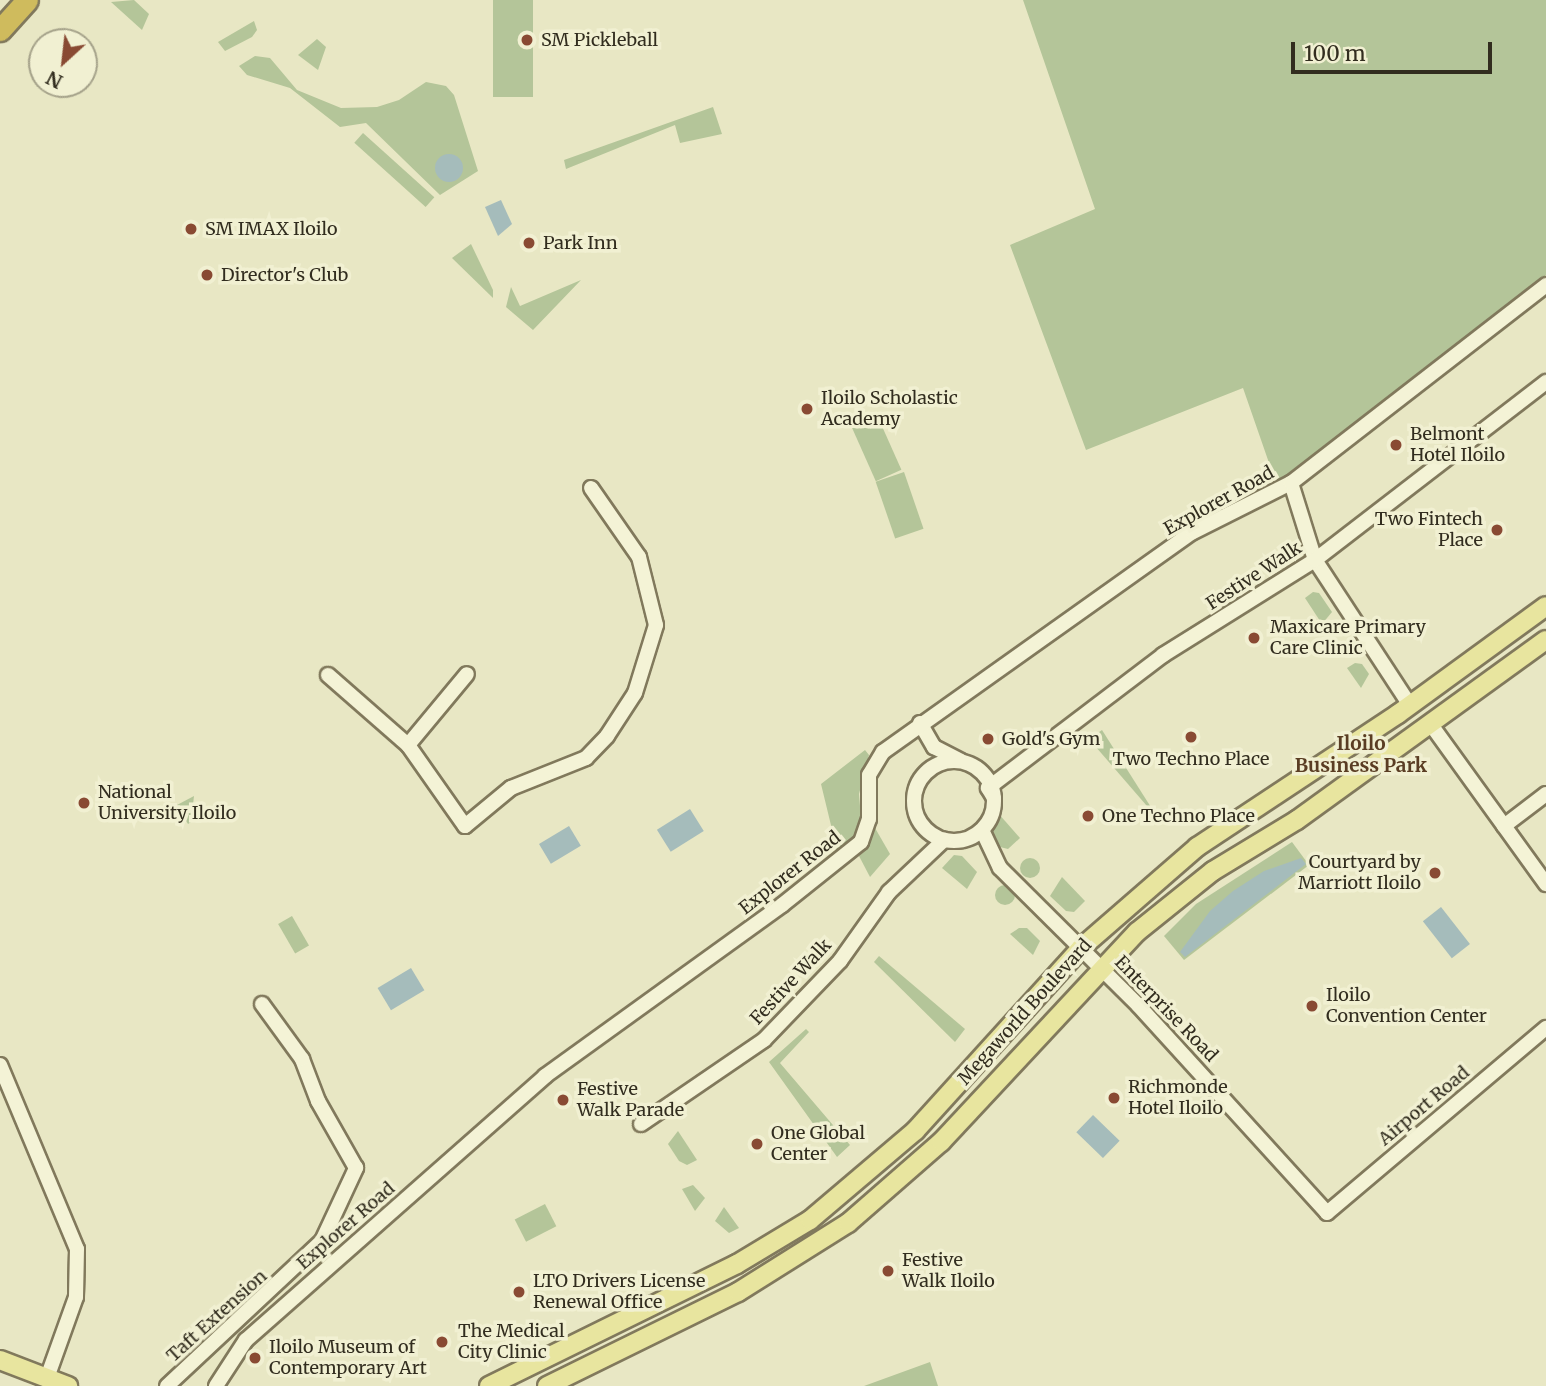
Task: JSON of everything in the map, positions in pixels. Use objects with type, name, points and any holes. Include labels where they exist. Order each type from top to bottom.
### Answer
[{"type":"highway","points":[[0,30],[27,0]]},
{"type":"main road","name":"Megaworld Boulevard","points":[[489,1386],[737,1264],[810,1220],[915,1130],[1081,948],[1196,847],[1410,705],[1546,606]]},
{"type":"main road","name":"Megaworld Boulevard","points":[[547,1386],[738,1292],[839,1229],[941,1142],[1099,967],[1137,932],[1213,871],[1297,820],[1432,726],[1546,640]]},
{"type":"main road","points":[[1120,913],[1119,929],[1137,932]]},
{"type":"main road","points":[[1035,1001],[1055,997],[1055,1017]]},
{"type":"main road","points":[[0,1360],[68,1386]]},
{"type":"street","name":"Explorer Road","points":[[215,1386],[246,1340],[545,1076],[782,905],[861,842],[869,819],[869,775],[883,752],[920,723],[1193,532],[1291,483],[1546,285]]},
{"type":"street","name":"Festive Walk","points":[[994,798],[988,788],[1163,655],[1315,560],[1546,382]]},
{"type":"street","points":[[1291,483],[1315,560],[1410,705]]},
{"type":"street","points":[[328,675],[408,745],[465,826],[511,788],[586,758],[607,736],[635,693],[656,625],[639,556],[591,488]]},
{"type":"street","points":[[408,745],[467,674]]},
{"type":"street","points":[[920,723],[934,747],[962,762],[984,775],[994,798],[993,810],[982,830],[956,842],[944,839],[918,817],[915,793],[927,772],[937,765],[962,762]]},
{"type":"street","points":[[1432,726],[1546,884]]},
{"type":"street","points":[[1504,826],[1546,794]]},
{"type":"street","name":"Enterprise Road","points":[[982,830],[1000,868],[1221,1093],[1327,1213]]},
{"type":"street","name":"Festive Walk","points":[[641,1124],[764,1040],[841,961],[889,892],[944,839]]},
{"type":"street","name":"Taft Extension","points":[[167,1386],[323,1241],[356,1168],[318,1101],[302,1059],[262,1004]]},
{"type":"street","name":"Airport Road","points":[[1327,1213],[1546,1028]]},
{"type":"street","points":[[0,1065],[77,1249],[76,1297],[47,1378]]},
{"type":"green space","points":[[134,0],[149,14],[142,30],[111,2]]},
{"type":"green space","points":[[493,0],[533,0],[533,97],[493,97]]},
{"type":"green space","points":[[1023,0],[1546,0],[1546,275],[1276,483],[1243,388],[1086,450],[1010,245],[1095,209]]},
{"type":"green space","points":[[254,21],[257,30],[252,37],[225,51],[218,42]]},
{"type":"green space","points":[[317,39],[326,47],[318,70],[298,55]]},
{"type":"green space","points":[[255,56],[270,58],[297,90],[341,108],[377,107],[399,100],[426,82],[446,86],[454,95],[478,171],[440,195],[366,123],[340,127],[290,88],[247,75],[239,66]]},
{"type":"green space","points":[[713,107],[722,134],[680,143],[675,125],[566,169],[564,160]]},
{"type":"green space","points":[[363,133],[434,197],[426,207],[354,143]]},
{"type":"green space","points":[[471,244],[493,290],[493,298],[452,258]]},
{"type":"green space","points":[[581,280],[533,330],[506,307],[511,287],[520,306]]},
{"type":"green space","points":[[877,415],[901,470],[876,481],[851,426]]},
{"type":"green space","points":[[904,472],[924,529],[895,538],[876,482]]},
{"type":"green space","points":[[1313,592],[1319,593],[1332,612],[1322,624],[1305,598]]},
{"type":"green space","points":[[1355,663],[1362,664],[1369,674],[1361,688],[1347,668]]},
{"type":"green space","points":[[1102,730],[1154,812],[1153,813],[1089,739]]},
{"type":"green space","points":[[865,750],[869,755],[859,794],[861,818],[852,839],[837,850],[821,784]]},
{"type":"green space","points":[[194,796],[191,822],[188,824],[177,805]]},
{"type":"green space","points":[[998,813],[1020,838],[1008,849],[1000,847],[985,831]]},
{"type":"green space","points":[[875,828],[890,854],[870,877],[859,856]]},
{"type":"green space","points":[[1292,842],[1309,865],[1184,960],[1164,936],[1196,904]]},
{"type":"green space","points":[[954,855],[962,856],[977,872],[967,889],[942,868]]},
{"type":"green space","points":[[1030,858],[1037,861],[1040,868],[1037,875],[1030,878],[1023,875],[1020,868],[1023,861]]},
{"type":"green space","points":[[1062,877],[1085,901],[1074,912],[1066,911],[1050,896]]},
{"type":"green space","points":[[1005,885],[1012,888],[1015,895],[1012,902],[1005,905],[998,902],[995,895],[998,888]]},
{"type":"green space","points":[[292,916],[309,945],[295,953],[278,924]]},
{"type":"green space","points":[[1019,928],[1027,928],[1040,941],[1033,955],[1010,934]]},
{"type":"green space","points":[[879,956],[965,1029],[955,1042],[874,962]]},
{"type":"green space","points":[[806,1029],[809,1032],[780,1063],[850,1145],[837,1157],[769,1062]]},
{"type":"green space","points":[[678,1131],[697,1160],[687,1165],[679,1161],[668,1144]]},
{"type":"green space","points":[[693,1185],[705,1198],[695,1211],[682,1189]]},
{"type":"green space","points":[[545,1204],[556,1226],[526,1242],[515,1219]]},
{"type":"green space","points":[[724,1207],[739,1228],[729,1233],[715,1221]]},
{"type":"green space","points":[[930,1362],[938,1386],[864,1386]]},
{"type":"water","points":[[449,154],[459,158],[463,168],[459,178],[449,182],[439,178],[435,168],[439,158]]},
{"type":"water","points":[[501,200],[512,224],[498,236],[485,207]]},
{"type":"water","points":[[690,809],[704,831],[671,852],[657,830]]},
{"type":"water","points":[[569,826],[581,846],[551,864],[539,844]]},
{"type":"water","points":[[1301,858],[1306,864],[1185,957],[1180,952],[1210,911],[1233,891],[1264,871]]},
{"type":"water","points":[[1441,907],[1470,944],[1452,958],[1423,921]]},
{"type":"water","points":[[411,968],[424,990],[391,1010],[378,988]]},
{"type":"water","points":[[1093,1115],[1120,1141],[1103,1158],[1076,1132]]},
{"type":"place","name":"SM Pickleball","points":[[527,40]]},
{"type":"place","name":"SM IMAX Iloilo","points":[[191,229]]},
{"type":"place","name":"Park Inn","points":[[529,243]]},
{"type":"place","name":"Director's Club","points":[[207,275]]},
{"type":"place","name":"Iloilo Scholastic Academy","points":[[807,409]]},
{"type":"place","name":"Belmont Hotel Iloilo","points":[[1396,445]]},
{"type":"place","name":"Two Fintech Place","points":[[1497,530]]},
{"type":"place","name":"Maxicare Primary Care Clinic","points":[[1254,638]]},
{"type":"place","name":"Two Techno Place","points":[[1191,737]]},
{"type":"place","name":"Gold's Gym","points":[[988,739]]},
{"type":"place","name":"National University Iloilo","points":[[84,803]]},
{"type":"place","name":"One Techno Place","points":[[1088,816]]},
{"type":"place","name":"Courtyard by Marriott Iloilo","points":[[1435,873]]},
{"type":"place","name":"Iloilo Convention Center","points":[[1312,1006]]},
{"type":"place","name":"Richmonde Hotel Iloilo","points":[[1114,1098]]},
{"type":"place","name":"Festive Walk Parade","points":[[563,1100]]},
{"type":"place","name":"One Global Center","points":[[757,1144]]},
{"type":"place","name":"Festive Walk Iloilo","points":[[888,1271]]},
{"type":"place","name":"LTO Drivers License Renewal Office","points":[[519,1292]]},
{"type":"place","name":"The Medical City Clinic","points":[[442,1342]]},
{"type":"place","name":"Iloilo Museum of Contemporary Art","points":[[255,1358]]},
{"type":"district","name":"Iloilo Business Park","points":[[1361,755]]}]
